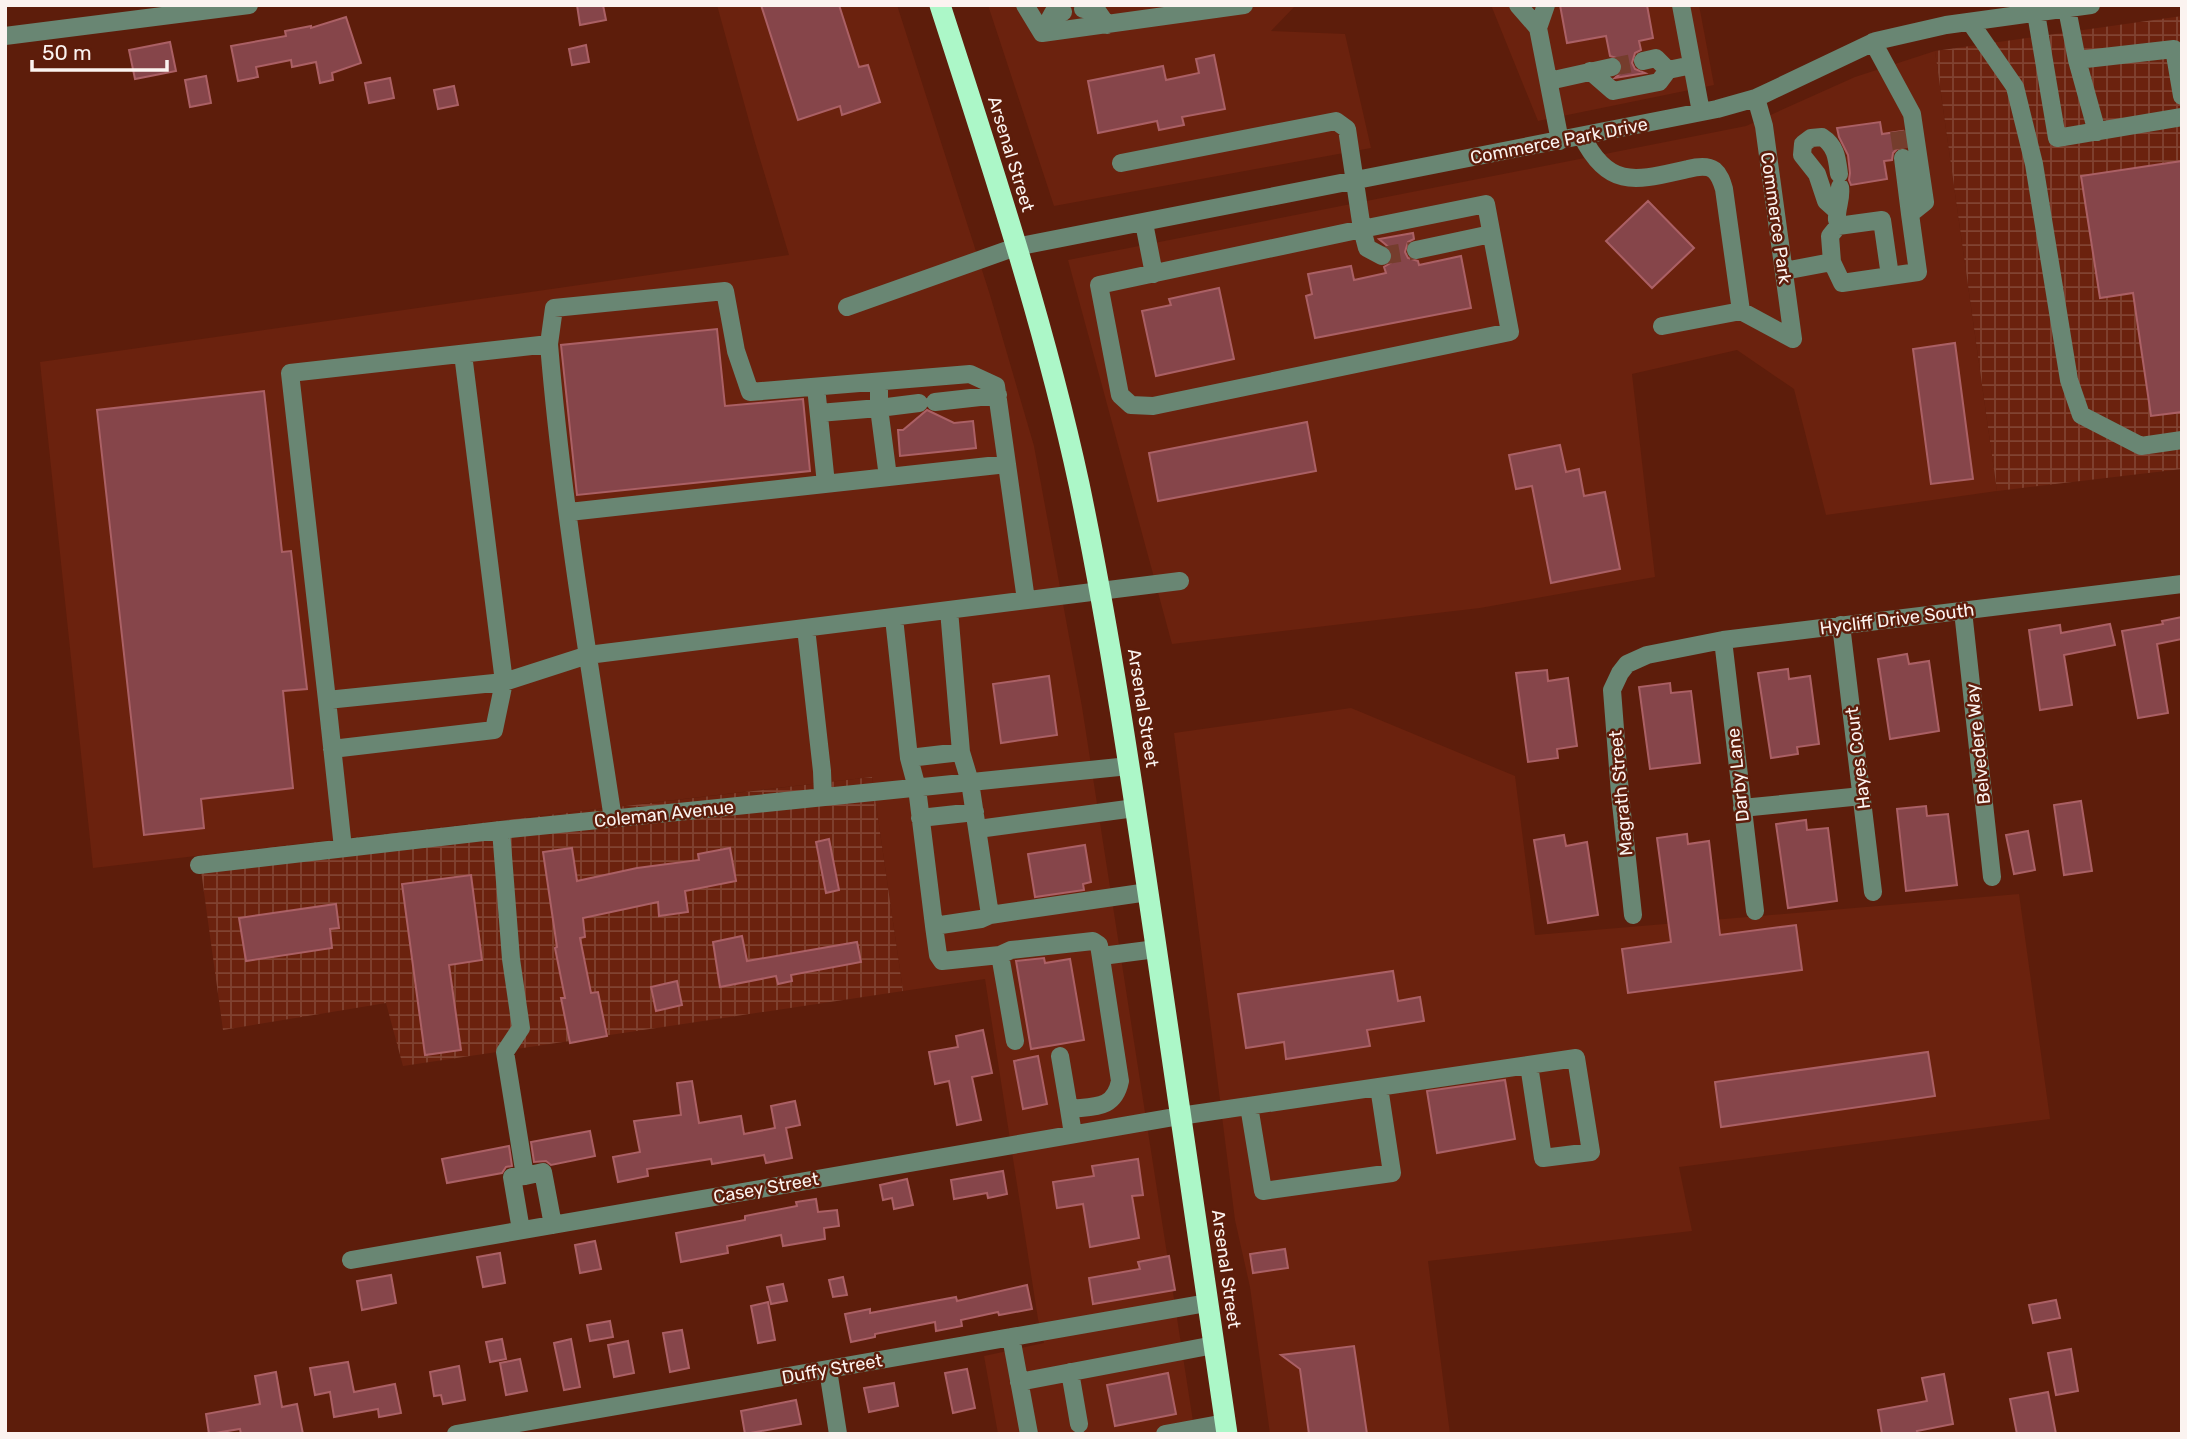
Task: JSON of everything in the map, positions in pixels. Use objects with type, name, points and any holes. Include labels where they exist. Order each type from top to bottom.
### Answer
[{"type":"highway","name":"Arsenal Street","points":[[940,5],[1000,190],[1078,480],[1100,591],[1129,766],[1226,1428]]},
{"type":"street","points":[[5,36],[249,5]]},
{"type":"street","points":[[1024,5],[1042,33]]},
{"type":"street","points":[[1042,33],[1244,5]]},
{"type":"street","points":[[1518,5],[1538,29],[1560,141]]},
{"type":"street","points":[[1538,29],[1546,5]]},
{"type":"street","points":[[1681,5],[1701,112]]},
{"type":"street","name":"Commerce Park Drive","points":[[847,307],[1016,247],[1701,112],[1756,98],[1873,43],[1946,25],[2091,5]]},
{"type":"street","points":[[1083,9],[1095,8],[1107,25]]},
{"type":"street","points":[[2067,9],[2096,132]]},
{"type":"street","points":[[1042,33],[1054,13],[1063,12]]},
{"type":"street","points":[[2036,13],[2057,138],[2182,117]]},
{"type":"street","points":[[1970,22],[2015,87],[2034,164],[2069,380],[2081,415],[2141,446],[2182,440]]},
{"type":"street","points":[[1873,43],[1912,114],[1925,202],[1910,214]]},
{"type":"street","points":[[2077,60],[2174,49],[2182,96]]},
{"type":"street","points":[[1643,61],[1656,58],[1668,70]]},
{"type":"street","points":[[1590,71],[1613,91],[1659,82],[1668,70],[1692,65]]},
{"type":"street","points":[[1549,80],[1612,67]]},
{"type":"street","name":"Commerce Park","points":[[1741,310],[1793,339],[1764,126],[1756,98]]},
{"type":"street","points":[[1899,131],[1912,114]]},
{"type":"street","points":[[1121,163],[1336,121],[1347,129],[1353,181],[1367,248],[1382,256]]},
{"type":"street","points":[[1582,136],[1590,152],[1604,168],[1622,177],[1638,180],[1697,167],[1712,169],[1720,177],[1741,310],[1662,326]]},
{"type":"street","points":[[1837,218],[1826,201],[1817,174],[1802,155],[1803,144],[1811,138],[1822,137],[1831,143],[1836,156],[1842,198],[1837,218],[1830,236],[1832,262],[1842,283],[1918,272],[1903,159]]},
{"type":"street","points":[[1486,204],[1510,332],[1153,406],[1131,405],[1120,395],[1099,285],[1362,229],[1486,204]]},
{"type":"street","points":[[1837,218],[1882,220],[1890,276]]},
{"type":"street","points":[[1144,223],[1154,274]]},
{"type":"street","points":[[1416,250],[1492,234]]},
{"type":"street","points":[[1784,271],[1832,262]]},
{"type":"street","points":[[613,819],[554,400],[549,344],[554,308],[725,291],[736,351],[750,392],[970,374],[997,391]]},
{"type":"street","points":[[343,848],[290,373],[549,344]]},
{"type":"street","points":[[332,748],[494,730],[504,682],[463,354]]},
{"type":"street","points":[[879,382],[879,408],[888,477]]},
{"type":"street","points":[[816,387],[826,484]]},
{"type":"street","points":[[997,391],[1026,600]]},
{"type":"street","points":[[819,414],[927,403],[997,391]]},
{"type":"street","points":[[569,512],[1007,464]]},
{"type":"street","points":[[327,700],[504,682],[588,655],[1180,581]]},
{"type":"street","name":"Hycliff Drive South","points":[[1620,673],[1628,664],[1647,655],[1723,640],[2182,584]]},
{"type":"street","points":[[949,610],[961,752],[970,782],[990,915]]},
{"type":"street","name":"Belvedere Way","points":[[1963,611],[1993,877]]},
{"type":"street","points":[[894,618],[909,758],[917,788],[938,955],[942,961],[947,962],[1000,955],[1011,950],[1093,941],[1099,945],[1120,1081],[1117,1095],[1111,1101],[1100,1105],[1069,1108]]},
{"type":"street","name":"Hayes Court","points":[[1841,625],[1873,892]]},
{"type":"street","points":[[806,628],[822,772],[822,797]]},
{"type":"street","name":"Darby Lane","points":[[1723,640],[1755,911]]},
{"type":"street","name":"Magrath Street","points":[[1620,673],[1612,690],[1633,915]]},
{"type":"street","points":[[909,758],[961,752]]},
{"type":"street","name":"Coleman Avenue","points":[[199,864],[500,830],[1129,766]]},
{"type":"street","points":[[1742,808],[1862,796]]},
{"type":"street","points":[[920,818],[976,820],[1135,808]]},
{"type":"street","points":[[500,830],[511,959],[521,1028],[505,1052],[525,1176]]},
{"type":"street","points":[[934,926],[1148,892]]},
{"type":"street","points":[[1102,956],[1156,949]]},
{"type":"street","points":[[1000,955],[1015,1041]]},
{"type":"street","points":[[1060,1056],[1073,1135]]},
{"type":"street","name":"Casey Street","points":[[351,1259],[1180,1116],[1576,1058],[1591,1152],[1543,1158],[1529,1065]]},
{"type":"street","points":[[1249,1106],[1262,1191],[1392,1173],[1379,1087]]},
{"type":"street","points":[[521,1230],[512,1178],[542,1172],[553,1224]]},
{"type":"street","name":"Duffy Street","points":[[456,1434],[1207,1303]]},
{"type":"street","points":[[1011,1338],[1029,1434]]},
{"type":"street","points":[[1020,1382],[1214,1345]]},
{"type":"street","points":[[828,1370],[838,1434]]},
{"type":"street","points":[[1070,1372],[1079,1424]]},
{"type":"street","points":[[1165,1434],[1226,1428]]},
{"type":"shaded area","points":[[717,5],[897,5],[990,295],[1034,446],[1082,707],[1195,1434],[998,1434],[984,1356],[1044,1343],[985,979],[903,991],[872,777],[93,868],[40,362],[789,255]]},
{"type":"shaded area","points":[[988,5],[1296,5],[1271,31],[1345,34],[1371,148],[1054,206]]},
{"type":"shaded area","points":[[1491,5],[1699,5],[1714,85],[1538,121]]},
{"type":"shaded area","points":[[2182,16],[2182,469],[1997,491],[1935,51]]},
{"type":"shaded area","points":[[1935,51],[1997,491],[1826,515],[1794,389],[1737,350],[1632,374],[1655,577],[1480,608],[1172,644],[1068,260],[1746,126],[1855,77]]},
{"type":"shaded area","points":[[1351,708],[1515,776],[1535,935],[2019,894],[2050,1119],[1679,1167],[1692,1231],[1428,1261],[1450,1434],[1270,1434],[1250,1287],[1235,1220],[1174,733]]},
{"type":"shaded area","points":[[872,777],[903,991],[403,1066],[386,1003],[223,1030],[199,856]]},
{"type":"building","points":[[577,5],[603,5],[606,20],[580,25]]},
{"type":"building","points":[[761,5],[839,5],[859,67],[868,65],[880,102],[842,115],[840,106],[798,120]]},
{"type":"building","points":[[1560,5],[1647,5],[1653,38],[1639,41],[1641,50],[1635,53],[1632,63],[1635,69],[1645,73],[1615,78],[1623,71],[1623,65],[1620,59],[1610,56],[1606,36],[1567,43]]},
{"type":"building","points":[[346,17],[361,63],[332,73],[333,80],[320,83],[316,62],[292,67],[291,60],[256,67],[258,77],[238,81],[231,46],[286,36],[285,31],[311,28]]},
{"type":"building","points":[[170,42],[176,71],[135,79],[129,50]]},
{"type":"building","points":[[586,45],[589,62],[572,65],[569,49]]},
{"type":"building","points":[[1214,55],[1225,109],[1182,117],[1184,125],[1159,130],[1157,121],[1098,133],[1088,81],[1163,66],[1166,80],[1199,73],[1196,59]]},
{"type":"building","points":[[206,76],[211,103],[190,107],[185,80]]},
{"type":"building","points":[[390,78],[394,98],[369,103],[365,83]]},
{"type":"building","points":[[454,86],[458,105],[438,109],[434,90]]},
{"type":"building","points":[[1880,122],[1882,134],[1903,131],[1905,147],[1893,153],[1892,160],[1884,161],[1887,179],[1851,185],[1848,155],[1837,128]]},
{"type":"building","points":[[2182,161],[2182,412],[2151,416],[2133,293],[2100,298],[2081,176]]},
{"type":"building","points":[[1648,201],[1694,248],[1652,288],[1606,241]]},
{"type":"building","points":[[1413,233],[1414,239],[1408,242],[1405,252],[1408,258],[1418,261],[1419,265],[1461,256],[1471,308],[1315,338],[1306,296],[1312,294],[1308,274],[1351,266],[1354,280],[1386,273],[1384,267],[1392,262],[1393,255],[1391,249],[1379,239]]},
{"type":"building","points":[[1219,288],[1234,359],[1156,376],[1142,311],[1171,305],[1169,299]]},
{"type":"building","points":[[717,329],[725,406],[803,399],[810,471],[577,495],[561,345]]},
{"type":"building","points":[[1955,343],[1973,479],[1931,484],[1913,349]]},
{"type":"building","points":[[264,391],[282,552],[291,551],[307,689],[283,691],[293,788],[201,799],[204,828],[144,835],[97,410]]},
{"type":"building","points":[[927,410],[954,423],[973,421],[976,448],[900,456],[898,430],[903,430]]},
{"type":"building","points":[[1307,422],[1316,471],[1158,501],[1149,453]]},
{"type":"building","points":[[1560,445],[1566,472],[1579,469],[1584,496],[1605,492],[1620,569],[1551,583],[1532,486],[1516,489],[1509,455]]},
{"type":"building","points":[[2182,617],[2182,639],[2157,644],[2168,713],[2138,718],[2122,631],[2163,624],[2162,621]]},
{"type":"building","points":[[2110,624],[2115,645],[2064,655],[2072,705],[2040,710],[2029,630],[2060,625],[2061,633]]},
{"type":"building","points":[[1907,654],[1909,664],[1929,661],[1939,731],[1890,739],[1878,659]]},
{"type":"building","points":[[1788,669],[1789,679],[1810,676],[1819,744],[1797,747],[1798,754],[1771,758],[1758,673]]},
{"type":"building","points":[[1547,670],[1548,681],[1568,678],[1577,746],[1557,749],[1558,758],[1528,762],[1516,673]]},
{"type":"building","points":[[1049,676],[1057,735],[1001,743],[993,684]]},
{"type":"building","points":[[1670,683],[1671,693],[1691,691],[1700,763],[1650,769],[1639,687]]},
{"type":"building","points":[[2081,801],[2092,871],[2064,875],[2054,805]]},
{"type":"building","points":[[1926,806],[1927,816],[1948,814],[1957,885],[1906,891],[1897,809]]},
{"type":"building","points":[[1806,820],[1807,830],[1828,828],[1837,901],[1788,908],[1776,824]]},
{"type":"building","points":[[2028,831],[2035,870],[2014,874],[2006,835]]},
{"type":"building","points":[[1687,834],[1688,844],[1709,841],[1720,935],[1796,925],[1802,970],[1628,993],[1622,949],[1671,942],[1657,838]]},
{"type":"building","points":[[1564,835],[1566,846],[1587,842],[1598,915],[1548,923],[1534,840]]},
{"type":"building","points":[[829,839],[839,890],[826,893],[816,842]]},
{"type":"building","points":[[1085,845],[1091,882],[1083,884],[1084,890],[1035,897],[1028,854]]},
{"type":"building","points":[[572,848],[577,881],[637,868],[699,860],[698,854],[730,848],[736,881],[685,891],[688,912],[659,916],[658,902],[583,918],[585,937],[580,938],[591,993],[598,992],[607,1036],[570,1043],[561,998],[565,998],[555,948],[557,947],[543,852]]},
{"type":"building","points":[[471,875],[482,960],[449,965],[461,1050],[425,1055],[402,884]]},
{"type":"building","points":[[336,904],[339,928],[330,929],[332,948],[246,961],[239,918]]},
{"type":"building","points":[[742,936],[747,961],[857,942],[861,962],[791,975],[792,981],[778,984],[776,976],[720,987],[713,942]]},
{"type":"building","points":[[1044,958],[1045,963],[1070,959],[1084,1040],[1031,1049],[1016,961]]},
{"type":"building","points":[[1393,971],[1398,1001],[1420,997],[1424,1021],[1367,1030],[1370,1046],[1286,1059],[1284,1042],[1246,1048],[1238,994]]},
{"type":"building","points":[[677,981],[682,1005],[656,1011],[651,987]]},
{"type":"building","points":[[983,1030],[992,1073],[972,1077],[981,1120],[957,1125],[949,1081],[935,1084],[929,1052],[958,1047],[956,1036]]},
{"type":"building","points":[[1928,1052],[1935,1096],[1721,1127],[1715,1082]]},
{"type":"building","points":[[1038,1056],[1047,1104],[1023,1109],[1014,1061]]},
{"type":"building","points":[[1505,1080],[1515,1139],[1437,1153],[1427,1091]]},
{"type":"building","points":[[692,1081],[699,1123],[741,1116],[744,1134],[775,1128],[771,1106],[795,1101],[800,1125],[786,1128],[792,1158],[766,1163],[764,1155],[712,1164],[711,1159],[647,1169],[648,1176],[618,1182],[613,1157],[640,1152],[634,1121],[681,1115],[677,1083]]},
{"type":"building","points":[[590,1131],[595,1156],[551,1165],[546,1161],[534,1162],[531,1142]]},
{"type":"building","points":[[509,1146],[512,1166],[506,1167],[502,1173],[447,1183],[442,1159]]},
{"type":"building","points":[[1138,1159],[1143,1195],[1132,1196],[1139,1238],[1090,1247],[1083,1204],[1057,1208],[1053,1182],[1094,1176],[1092,1166]]},
{"type":"building","points":[[1003,1171],[1007,1194],[988,1198],[987,1193],[954,1199],[951,1180]]},
{"type":"building","points":[[907,1179],[913,1205],[894,1209],[892,1198],[883,1200],[880,1185]]},
{"type":"building","points":[[816,1199],[818,1212],[837,1210],[839,1226],[824,1228],[825,1239],[783,1246],[781,1235],[727,1246],[728,1253],[681,1262],[676,1233],[745,1220],[745,1216],[797,1206],[796,1202]]},
{"type":"building","points":[[595,1241],[601,1269],[580,1273],[575,1245]]},
{"type":"building","points":[[1285,1249],[1288,1268],[1253,1273],[1250,1254]]},
{"type":"building","points":[[500,1253],[505,1283],[483,1287],[477,1257]]},
{"type":"building","points":[[1169,1256],[1175,1290],[1093,1304],[1089,1278],[1140,1269],[1138,1262]]},
{"type":"building","points":[[391,1275],[396,1303],[362,1310],[357,1281]]},
{"type":"building","points":[[843,1277],[847,1295],[833,1297],[829,1280]]},
{"type":"building","points":[[783,1284],[787,1301],[771,1304],[767,1287]]},
{"type":"building","points":[[1027,1285],[1032,1309],[999,1315],[998,1312],[961,1320],[962,1326],[936,1331],[935,1322],[875,1334],[875,1337],[851,1342],[845,1314],[870,1309],[870,1313],[956,1297],[957,1301]]},
{"type":"building","points":[[2056,1300],[2060,1318],[2033,1323],[2029,1305]]},
{"type":"building","points":[[768,1302],[775,1340],[758,1343],[751,1306]]},
{"type":"building","points":[[610,1321],[613,1337],[590,1341],[587,1325]]},
{"type":"building","points":[[682,1330],[689,1368],[670,1372],[663,1333]]},
{"type":"building","points":[[502,1339],[506,1359],[490,1362],[486,1342]]},
{"type":"building","points":[[571,1339],[580,1387],[564,1390],[554,1343]]},
{"type":"building","points":[[628,1341],[634,1373],[614,1377],[608,1345]]},
{"type":"building","points":[[1354,1346],[1367,1434],[1309,1434],[1300,1369],[1281,1355]]},
{"type":"building","points":[[2071,1349],[2078,1391],[2056,1395],[2048,1353]]},
{"type":"building","points":[[520,1359],[527,1391],[506,1395],[500,1363]]},
{"type":"building","points":[[348,1362],[354,1392],[395,1384],[401,1413],[379,1417],[378,1409],[334,1417],[330,1392],[315,1395],[310,1368]]},
{"type":"building","points":[[459,1366],[465,1400],[443,1404],[441,1395],[434,1396],[430,1372]]},
{"type":"building","points":[[967,1369],[975,1408],[953,1413],[945,1373]]},
{"type":"building","points":[[276,1372],[282,1407],[297,1404],[303,1434],[241,1434],[240,1429],[209,1434],[206,1414],[260,1404],[255,1376]]},
{"type":"building","points":[[1168,1373],[1176,1414],[1115,1426],[1107,1385]]},
{"type":"building","points":[[1944,1374],[1953,1424],[1917,1431],[1918,1434],[1882,1434],[1878,1410],[1927,1401],[1922,1378]]},
{"type":"building","points":[[894,1383],[898,1406],[869,1412],[864,1388]]},
{"type":"building","points":[[2048,1392],[2056,1434],[2017,1434],[2010,1399]]},
{"type":"building","points":[[796,1400],[801,1424],[745,1434],[741,1411]]},
{"type":"tunnel","points":[[1612,67],[1643,61]]},
{"type":"tunnel","points":[[1899,131],[1903,158]]},
{"type":"tunnel","points":[[1382,256],[1416,250]]}]
